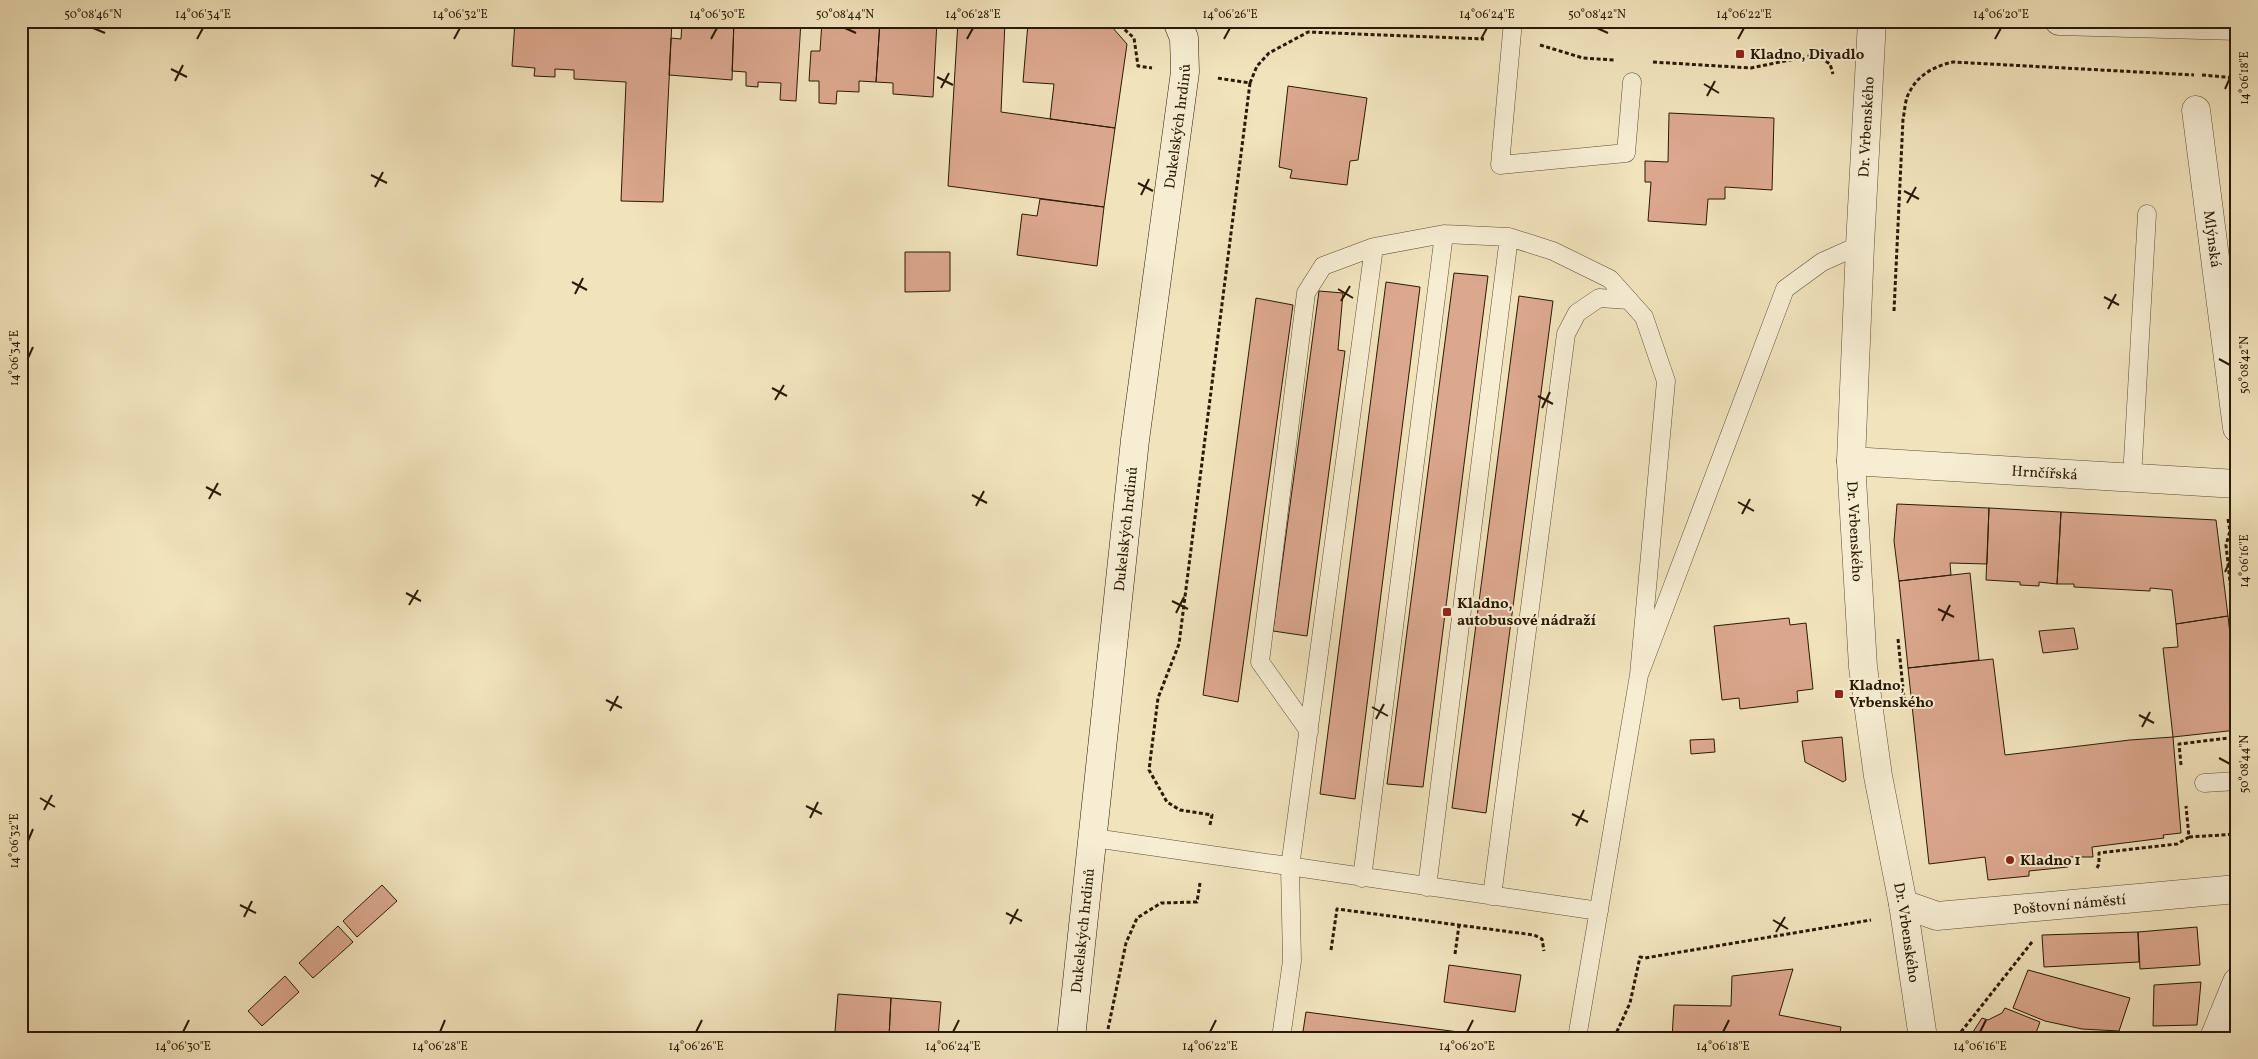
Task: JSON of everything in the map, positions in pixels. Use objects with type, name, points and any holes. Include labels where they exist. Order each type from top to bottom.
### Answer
[{"type":"street","name":"Dukelských hrdinů","points":[[1071,1038],[1094,838],[1135,440],[1185,72],[1184,38],[1178,21]]},
{"type":"street","name":"Dr. Vrbenského","points":[[1872,21],[1851,461],[1863,667],[1878,776],[1903,904],[1923,1038]]},
{"type":"street","points":[[2059,21],[2237,26]]},
{"type":"street","name":"Mlýnská","points":[[2196,110],[2237,428]]},
{"type":"street","name":"Hrnčířská","points":[[1851,461],[2237,484]]},
{"type":"street","name":"Poštovní náměstí","points":[[1903,904],[1937,916],[2237,889]]},
{"type":"street","points":[[2214,1038],[2237,982]]},
{"type":"lane","points":[[1514,21],[1500,164],[1626,153],[1632,82]]},
{"type":"lane","points":[[2132,478],[2147,214]]},
{"type":"lane","points":[[1362,878],[1444,234]]},
{"type":"lane","points":[[1309,731],[1260,662],[1306,293],[1323,266],[1374,247],[1444,234],[1509,237],[1552,251],[1610,279],[1644,318],[1666,381],[1639,674],[1577,1038]]},
{"type":"lane","points":[[1427,887],[1509,237]]},
{"type":"lane","points":[[1639,674],[1786,289],[1822,262],[1860,245]]},
{"type":"lane","points":[[1281,1038],[1292,961],[1290,867],[1374,247]]},
{"type":"lane","points":[[1492,896],[1566,334],[1577,313],[1599,298],[1629,300]]},
{"type":"lane","points":[[2204,783],[2237,781]]},
{"type":"lane","points":[[1094,838],[1599,911]]},
{"type":"path","points":[[1115,21],[1134,38],[1138,66],[1250,83]]},
{"type":"path","points":[[1106,1038],[1126,943],[1137,918],[1161,903],[1197,902],[1212,815],[1180,810],[1167,802],[1149,770],[1158,698],[1179,644],[1250,83],[1257,66],[1269,53],[1308,32],[1512,41],[1536,44],[1583,58],[1622,61]]},
{"type":"path","points":[[1652,62],[1751,68],[1809,56],[1819,57],[1830,64],[1834,81]]},
{"type":"path","points":[[1894,314],[1903,119],[1909,92],[1924,74],[1938,66],[1953,62],[2237,78]]},
{"type":"path","points":[[2224,513],[2230,526],[2226,545],[2237,646]]},
{"type":"path","points":[[1897,632],[1906,712]]},
{"type":"path","points":[[2182,772],[2179,744],[2237,737]]},
{"type":"path","points":[[2185,800],[2189,837]]},
{"type":"path","points":[[2092,873],[2099,864],[2099,853],[2177,844],[2189,837],[2237,834]]},
{"type":"path","points":[[1614,1038],[1630,1003],[1640,957],[1645,958],[1868,922],[1903,904]]},
{"type":"path","points":[[1330,950],[1337,909],[1534,935],[1542,940],[1544,951]]},
{"type":"path","points":[[1455,954],[1459,924]]},
{"type":"path","points":[[1957,1038],[1987,997]]},
{"type":"building","points":[[515,21],[672,21],[663,202],[621,201],[626,82],[574,79],[574,70],[555,69],[555,77],[534,76],[535,68],[512,66]]},
{"type":"building","points":[[682,21],[734,21],[732,80],[669,75],[671,38],[681,39]]},
{"type":"building","points":[[734,21],[801,21],[796,101],[780,100],[781,83],[758,82],[758,87],[746,86],[746,72],[732,71]]},
{"type":"building","points":[[822,21],[880,21],[876,82],[859,81],[859,92],[837,91],[836,104],[819,103],[819,81],[809,81],[811,51],[820,51]]},
{"type":"building","points":[[880,21],[937,21],[933,97],[893,94],[893,83],[876,82]]},
{"type":"building","points":[[958,21],[1005,22],[1001,112],[1115,128],[1104,207],[948,186]]},
{"type":"building","points":[[1028,23],[1112,27],[1127,44],[1115,128],[1050,119],[1054,84],[1023,82]]},
{"type":"building","points":[[1288,86],[1367,98],[1358,160],[1350,161],[1347,185],[1290,178],[1292,170],[1279,167]]},
{"type":"building","points":[[2234,87],[2237,87],[2237,198],[2231,159]]},
{"type":"building","points":[[1669,113],[1774,118],[1772,190],[1725,187],[1725,199],[1708,199],[1706,225],[1648,221],[1651,182],[1645,182],[1645,161],[1668,162]]},
{"type":"building","points":[[1040,199],[1104,207],[1097,266],[1017,255],[1022,214],[1037,216]]},
{"type":"building","points":[[905,252],[950,252],[950,291],[905,292]]},
{"type":"building","points":[[1454,273],[1488,276],[1423,787],[1387,784]]},
{"type":"building","points":[[1386,282],[1420,287],[1355,799],[1320,794]]},
{"type":"building","points":[[1319,291],[1343,293],[1338,350],[1345,351],[1307,636],[1273,631]]},
{"type":"building","points":[[1519,296],[1553,301],[1486,813],[1452,808]]},
{"type":"building","points":[[1256,298],[1293,305],[1238,702],[1203,695]]},
{"type":"building","points":[[1897,504],[1989,508],[1987,564],[1950,563],[1951,575],[1899,581],[1894,541]]},
{"type":"building","points":[[1989,508],[2061,512],[2057,584],[2039,582],[2039,586],[2020,585],[2020,582],[1986,580]]},
{"type":"building","points":[[2061,512],[2216,520],[2228,616],[2176,624],[2172,590],[2150,588],[2150,591],[2074,587],[2074,584],[2057,584]]},
{"type":"building","points":[[1970,573],[1979,660],[1908,668],[1899,581]]},
{"type":"building","points":[[2228,616],[2237,697],[2237,730],[2173,737],[2163,648],[2178,647],[2176,624]]},
{"type":"building","points":[[1789,618],[1790,625],[1806,623],[1813,689],[1797,691],[1798,702],[1740,709],[1739,698],[1722,700],[1714,626]]},
{"type":"building","points":[[2074,628],[2078,649],[2043,653],[2039,631]]},
{"type":"building","points":[[1993,659],[2005,755],[2130,740],[2173,737],[2181,833],[2163,835],[2164,838],[2092,847],[2093,857],[2068,857],[2068,867],[2029,871],[2029,876],[1988,880],[1985,857],[1929,864],[1908,668]]},
{"type":"building","points":[[1842,737],[1846,780],[1843,782],[1805,762],[1802,741]]},
{"type":"building","points":[[1714,739],[1715,752],[1691,754],[1690,740]]},
{"type":"building","points":[[382,885],[397,901],[357,937],[343,921]]},
{"type":"building","points":[[338,926],[353,942],[313,978],[299,963]]},
{"type":"building","points":[[2197,927],[2200,965],[2140,969],[2138,932]]},
{"type":"building","points":[[2138,932],[2139,962],[2044,967],[2042,935]]},
{"type":"building","points":[[1449,965],[1521,975],[1515,1012],[1444,1002]]},
{"type":"building","points":[[1793,969],[1779,1015],[1841,1027],[1839,1038],[1672,1038],[1674,1005],[1731,1006],[1732,976]]},
{"type":"building","points":[[2028,970],[2130,998],[2119,1031],[2082,1029],[2045,1021],[2013,1008]]},
{"type":"building","points":[[285,976],[299,992],[262,1026],[248,1011]]},
{"type":"building","points":[[2201,982],[2197,1025],[2153,1026],[2154,985]]},
{"type":"building","points":[[838,994],[891,998],[889,1037],[835,1032]]},
{"type":"building","points":[[891,998],[941,1002],[938,1038],[889,1037]]},
{"type":"building","points":[[2005,1008],[2040,1022],[2034,1038],[1969,1038],[1982,1018],[1988,1020],[2002,1013]]},
{"type":"building","points":[[1306,1012],[1474,1034],[1474,1038],[1302,1038]]},
{"type":"place","name":"Kladno, Divadlo","points":[[1740,54]]},
{"type":"place","name":"Kladno, autobusové nádraží","points":[[1447,612]]},
{"type":"place","name":"Kladno, Vrbenského","points":[[1839,694]]},
{"type":"place","name":"Kladno 1","points":[[2010,860]]}]
